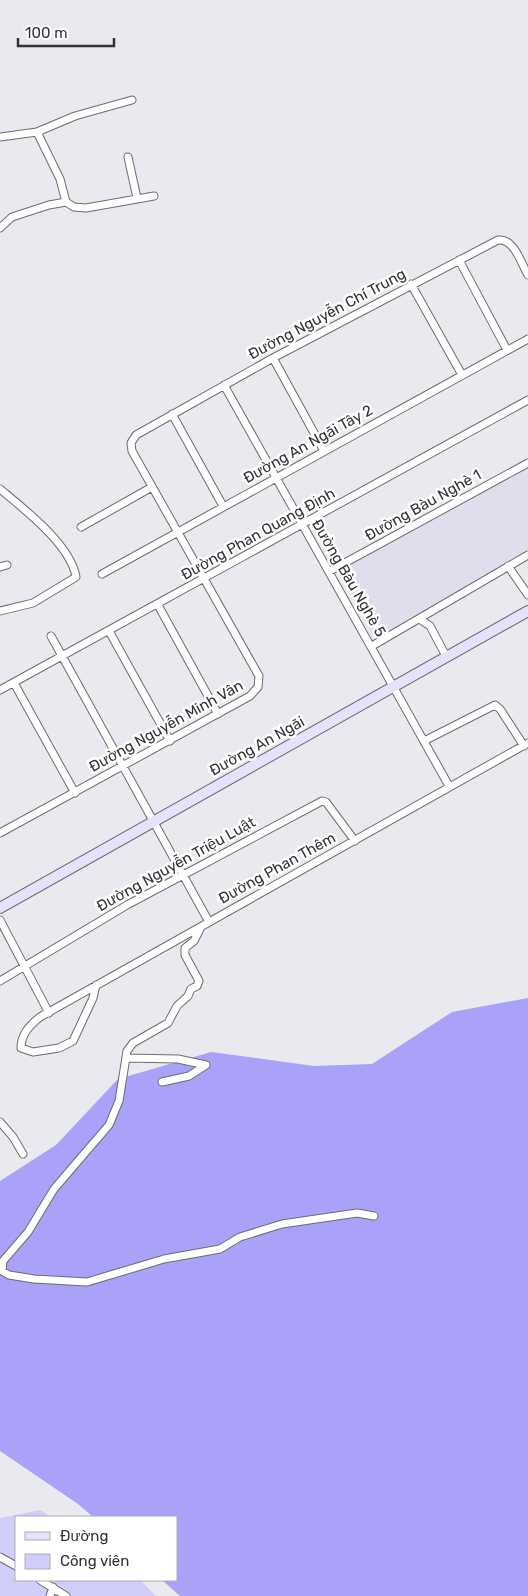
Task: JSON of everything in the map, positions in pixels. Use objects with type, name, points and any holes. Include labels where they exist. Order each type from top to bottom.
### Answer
[{"type":"main road","name":"Đường An Ngãi","points":[[0,908],[528,611]]},
{"type":"street","points":[[0,136],[37,132],[75,116],[132,100]]},
{"type":"street","points":[[37,132],[60,178],[66,202]]},
{"type":"street","points":[[128,157],[137,198]]},
{"type":"street","points":[[0,228],[12,217],[49,204],[66,202],[74,207],[86,208],[154,196]]},
{"type":"street","name":"Đường Nguyễn Chí Trung","points":[[131,443],[136,435],[272,358],[490,243],[504,239],[510,243],[528,275]]},
{"type":"street","points":[[459,260],[507,350]]},
{"type":"street","points":[[411,284],[462,375]]},
{"type":"street","name":"Đường An Ngãi Tây 2","points":[[102,574],[528,339]]},
{"type":"street","points":[[272,358],[324,451]]},
{"type":"street","name":"Đường Bàu Nghè 5","points":[[224,385],[449,786]]},
{"type":"street","name":"Đường Phan Quang Định","points":[[0,690],[158,605],[528,400]]},
{"type":"street","points":[[172,414],[223,506]]},
{"type":"street","name":"Đường Nguyễn Minh Vân","points":[[0,833],[218,714],[255,692],[259,685],[258,676],[132,451],[131,443]]},
{"type":"street","name":"Đường Bàu Nghè 1","points":[[330,572],[528,463]]},
{"type":"street","points":[[81,527],[152,487]]},
{"type":"street","points":[[0,489],[60,546],[69,557],[76,578],[33,603],[0,611]]},
{"type":"street","points":[[372,646],[421,620],[528,555]]},
{"type":"street","points":[[508,566],[528,594]]},
{"type":"street","points":[[158,605],[218,714]]},
{"type":"street","points":[[421,620],[430,626],[446,656]]},
{"type":"street","points":[[109,631],[170,740]]},
{"type":"street","points":[[51,636],[155,821],[209,922]]},
{"type":"street","points":[[14,683],[75,793]]},
{"type":"street","points":[[424,741],[495,705],[500,709],[526,745]]},
{"type":"street","name":"Đường Phan Thêm","points":[[96,985],[73,1042],[67,1046],[33,1052],[21,1048],[21,1040],[25,1033],[40,1017],[49,1013],[96,985],[174,941],[200,929],[209,922],[355,841],[449,786],[526,745]]},
{"type":"street","name":"Đường Nguyễn Triệu Luật","points":[[0,981],[127,905],[322,801],[326,802],[355,841]]},
{"type":"street","points":[[0,920],[49,1013]]},
{"type":"street","points":[[200,929],[194,941],[185,948],[185,955],[199,981],[197,986],[177,1006],[168,1023],[133,1043],[127,1051],[119,1101],[109,1125],[54,1190],[28,1232],[3,1261],[2,1271],[9,1275],[34,1279],[87,1282],[164,1259],[220,1249],[240,1237],[282,1224],[357,1213],[374,1216]]},
{"type":"street","points":[[126,1058],[178,1059],[206,1065],[189,1076],[162,1082]]},
{"type":"street","points":[[0,1122],[13,1137],[23,1154]]},
{"type":"street","points":[[0,1557],[15,1565]]},
{"type":"street","points":[[42,1581],[66,1596]]},
{"type":"street","points":[[50,1596],[53,1587]]},
{"type":"shaded area","points":[[528,466],[528,554],[379,638],[373,636],[340,574],[343,567]]},
{"type":"shaded area","points":[[528,998],[528,1596],[180,1596],[163,1581],[178,1581],[178,1516],[92,1516],[78,1504],[0,1451],[0,1181],[56,1145],[118,1079],[211,1052],[314,1066],[372,1064],[452,1012]]},
{"type":"green space","points":[[40,1510],[49,1516],[15,1516],[15,1581],[141,1581],[156,1596],[0,1596],[0,1518]]}]
